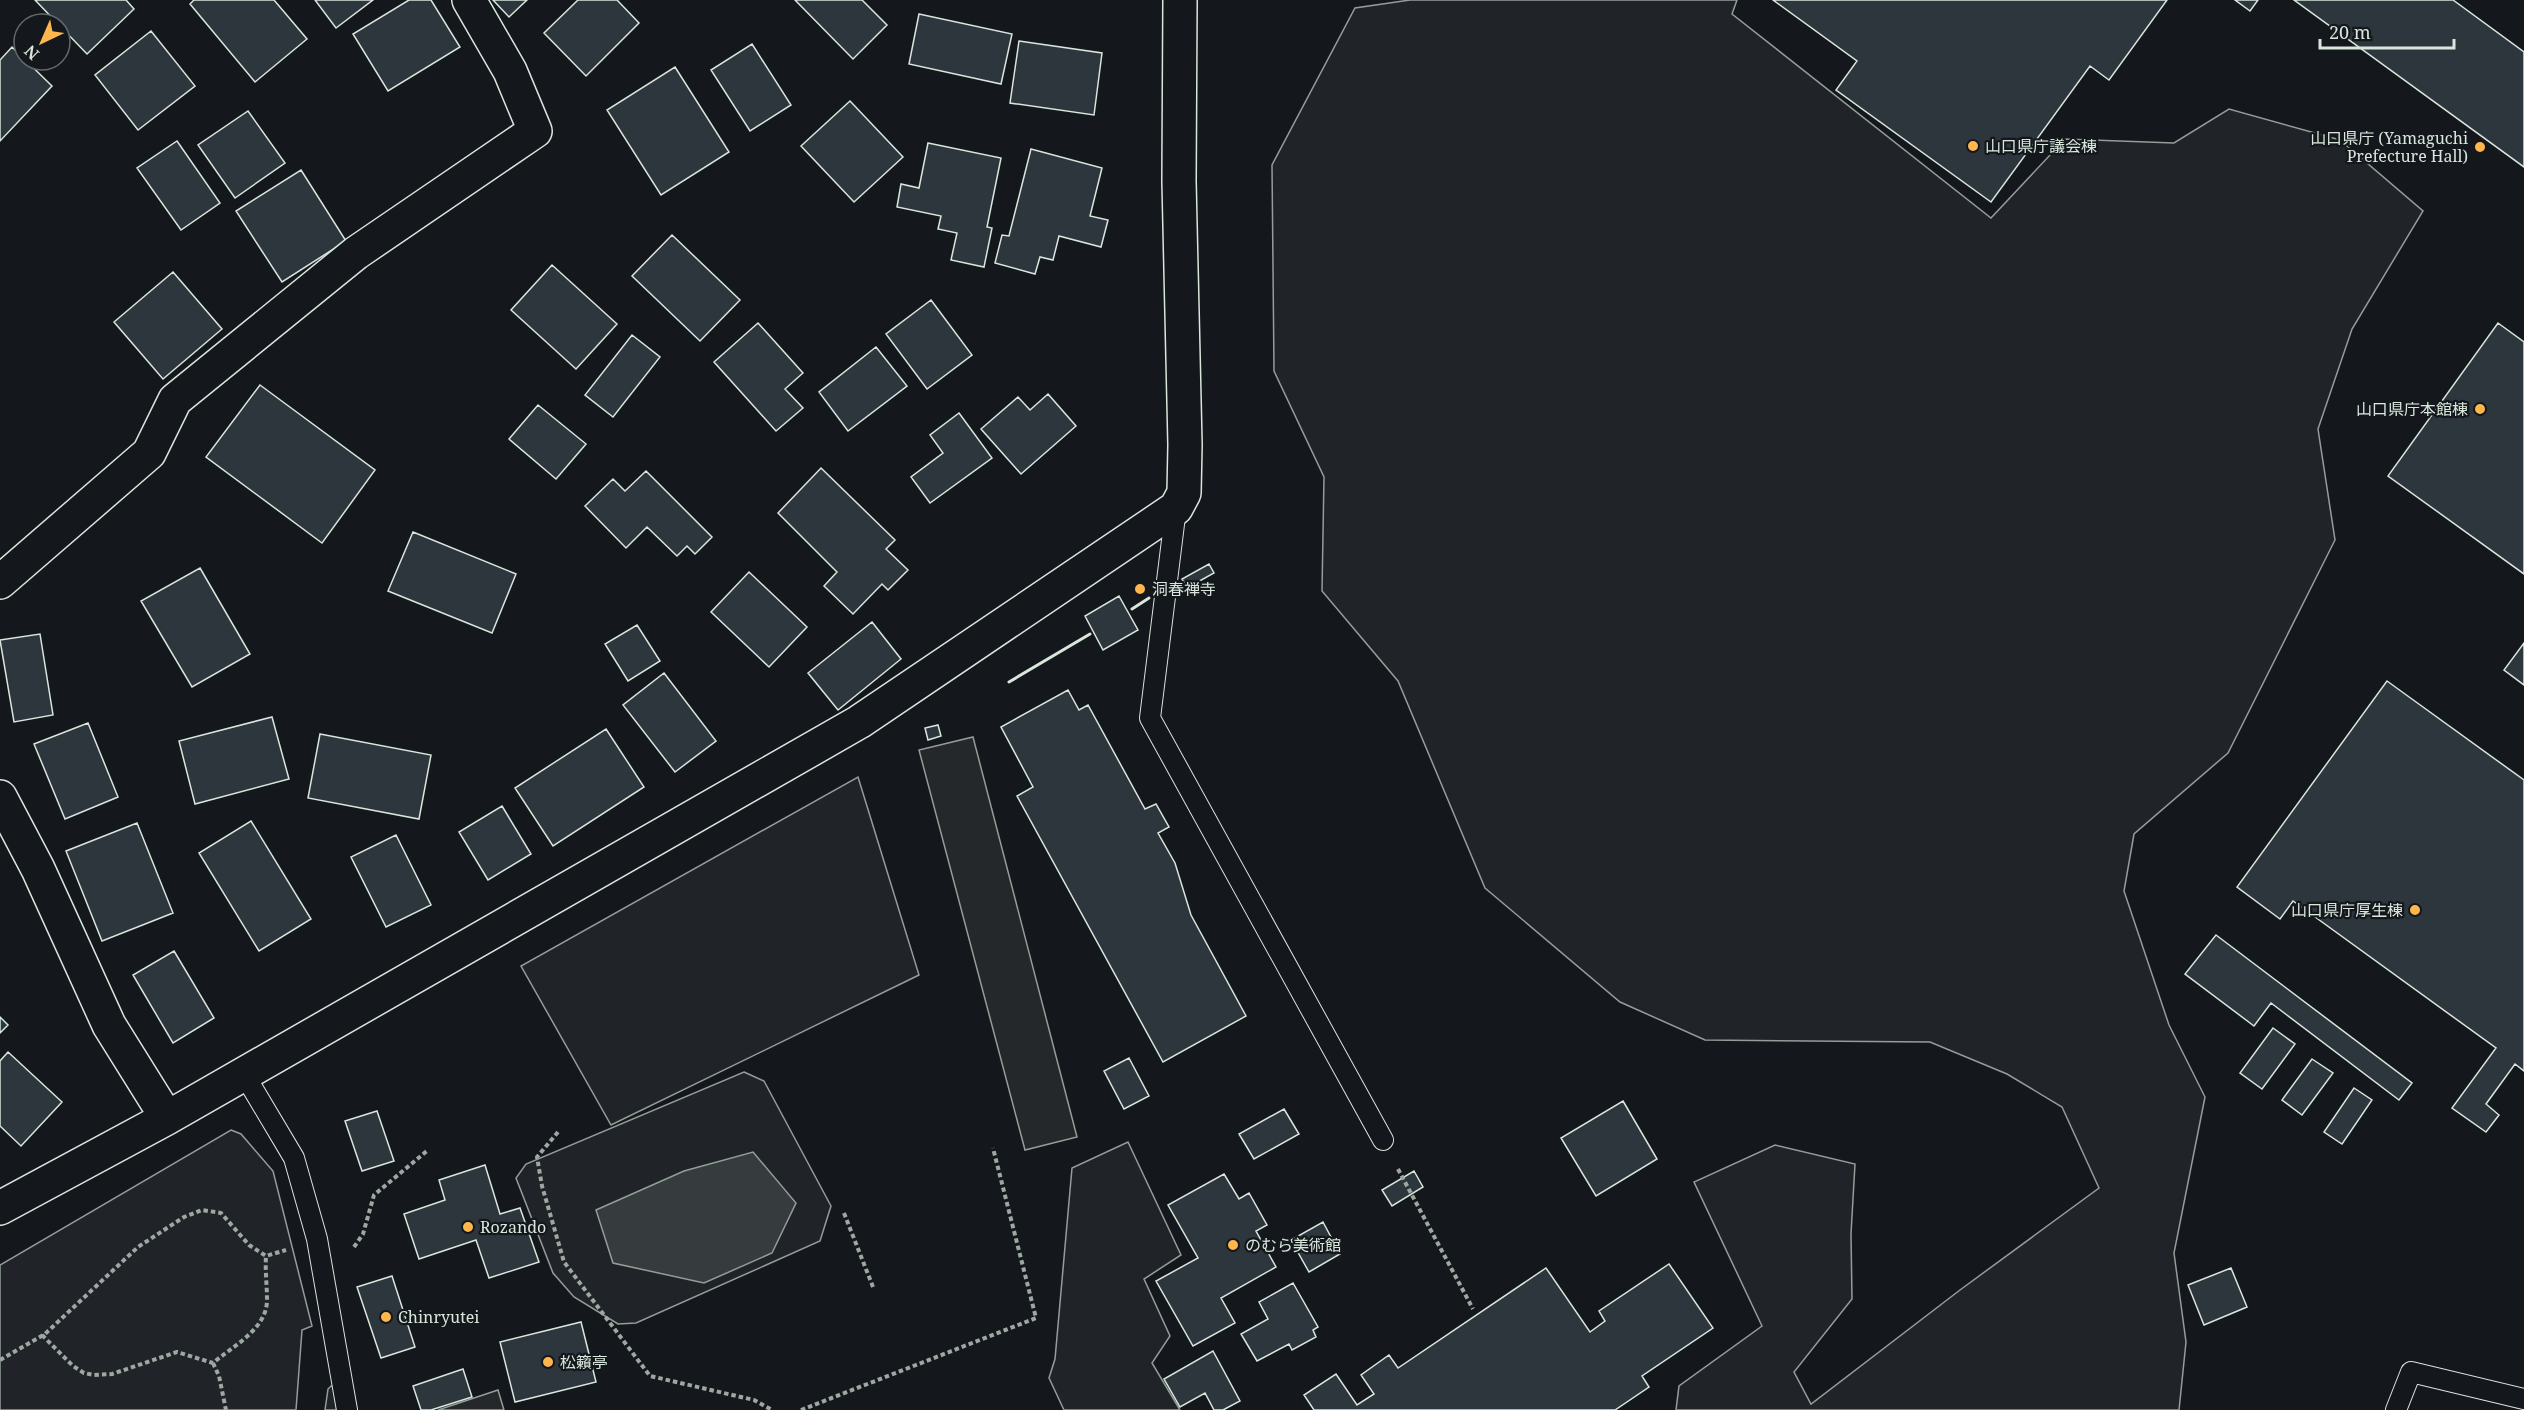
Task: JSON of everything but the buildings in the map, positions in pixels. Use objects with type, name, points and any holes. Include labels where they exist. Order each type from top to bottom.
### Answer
[{"type":"street","points":[[0,582],[149,453],[175,400],[356,253],[535,131],[510,71],[468,0]]},
{"type":"street","points":[[0,1208],[167,1118],[859,722],[1176,508],[1184,493],[1185,445],[1179,180],[1180,0]]},
{"type":"street","points":[[0,796],[38,869],[109,1025],[167,1118]]},
{"type":"lane","points":[[1176,508],[1150,718],[1383,1140]]},
{"type":"lane","points":[[244,1074],[294,1158],[317,1239],[347,1410]]},
{"type":"lane","points":[[2396,1410],[2411,1372],[2524,1399]]},
{"type":"path","points":[[558,1132],[537,1157],[542,1186],[564,1262],[650,1376],[754,1400],[772,1410]]},
{"type":"path","points":[[1383,1140],[1473,1309]]},
{"type":"path","points":[[801,1410],[1036,1318],[993,1148]]},
{"type":"path","points":[[326,1287],[363,1234],[374,1195],[428,1150]]},
{"type":"path","points":[[0,1360],[42,1335],[138,1247],[184,1217],[202,1210],[221,1213],[249,1245],[266,1256]]},
{"type":"path","points":[[844,1213],[873,1287]]},
{"type":"path","points":[[266,1256],[317,1239]]},
{"type":"path","points":[[213,1363],[257,1327],[264,1315],[267,1300],[264,1282],[266,1256]]},
{"type":"path","points":[[42,1335],[73,1366],[84,1373],[94,1375],[112,1374],[177,1352],[213,1363],[219,1376],[226,1410]]},
{"type":"shaded area","points":[[1410,0],[1737,0],[1732,14],[1991,218],[2065,139],[2174,143],[2229,109],[2340,140],[2423,211],[2352,329],[2318,429],[2335,540],[2228,753],[2134,834],[2124,891],[2169,1025],[2205,1097],[2174,1253],[2186,1342],[2179,1410],[1676,1410],[1679,1386],[1762,1326],[1694,1182],[1775,1145],[1855,1164],[1851,1234],[1852,1299],[1794,1372],[1811,1404],[1960,1290],[2099,1188],[2062,1107],[2007,1074],[1930,1042],[1705,1040],[1620,1002],[1485,888],[1398,681],[1322,591],[1324,477],[1274,371],[1272,165],[1355,8]]},
{"type":"shaded area","points":[[973,737],[1077,1137],[1025,1150],[919,750]]},
{"type":"shaded area","points":[[858,777],[919,975],[611,1125],[521,966]]},
{"type":"shaded area","points":[[744,1072],[764,1081],[831,1206],[820,1241],[636,1323],[618,1324],[574,1297],[553,1273],[516,1178],[526,1164]]},
{"type":"shaded area","points":[[231,1130],[241,1134],[273,1171],[312,1326],[302,1330],[296,1410],[0,1410],[0,1265]]},
{"type":"shaded area","points":[[1128,1142],[1181,1255],[1144,1279],[1170,1336],[1152,1363],[1180,1410],[1064,1410],[1049,1378],[1055,1359],[1072,1168]]},
{"type":"shaded area","points":[[753,1152],[796,1203],[772,1253],[704,1283],[613,1263],[596,1210],[684,1171]]},
{"type":"shaded area","points":[[331,1386],[334,1387],[339,1410],[325,1410],[328,1389]]},
{"type":"shaded area","points":[[498,1390],[504,1410],[438,1410]]},
{"type":"wall","points":[[1132,609],[1149,598]]},
{"type":"wall","points":[[1009,682],[1090,634]]},
{"type":"place","name":"山口県庁議会棟","points":[[1973,146]]},
{"type":"place","name":"山口県庁 (Yamaguchi Prefecture Hall)","points":[[2480,147]]},
{"type":"place","name":"山口県庁本館棟","points":[[2480,409]]},
{"type":"place","name":"洞春禅寺","points":[[1140,589]]},
{"type":"place","name":"山口県庁厚生棟","points":[[2415,910]]},
{"type":"place","name":"Rozando","points":[[468,1227]]},
{"type":"place","name":"のむら美術館","points":[[1233,1245]]},
{"type":"place","name":"Chinryutei","points":[[386,1317]]},
{"type":"place","name":"松籟亭","points":[[548,1362]]}]
